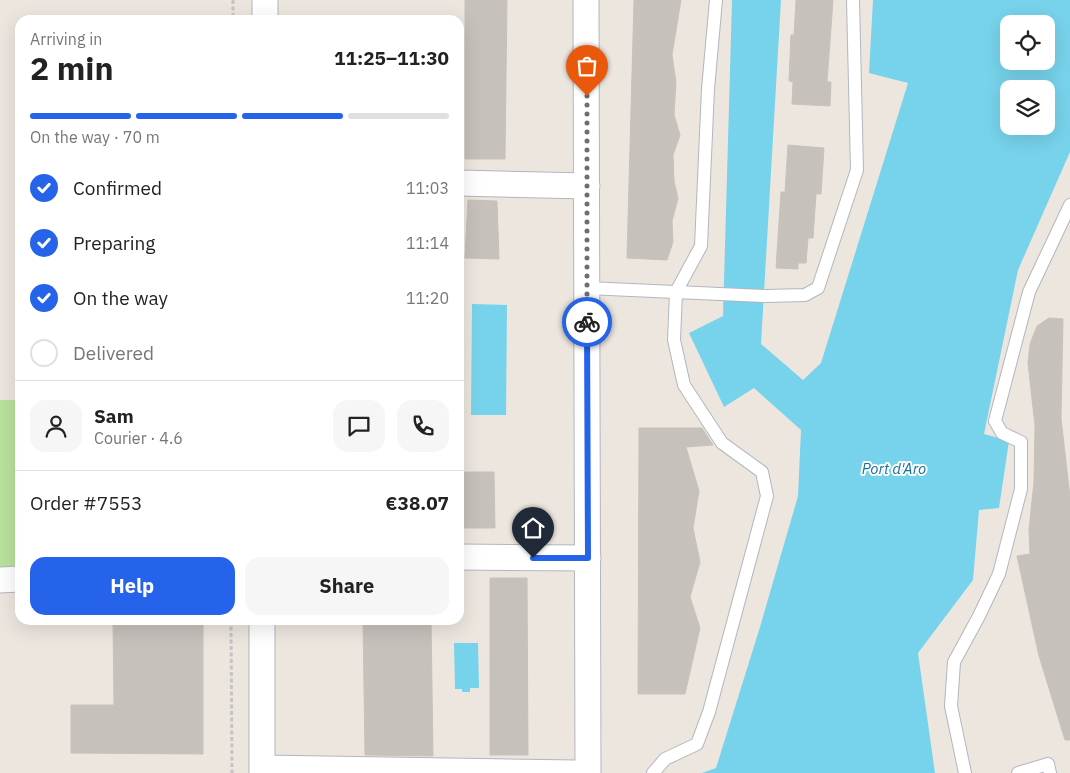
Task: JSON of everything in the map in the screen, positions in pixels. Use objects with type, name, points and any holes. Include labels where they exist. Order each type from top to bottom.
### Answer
[{"type":"street","points":[[265,0],[265,15]]},
{"type":"street","points":[[586,0],[588,773]]},
{"type":"street","points":[[464,183],[587,186]]},
{"type":"street","points":[[464,557],[588,558]]},
{"type":"street","points":[[0,580],[15,580]]},
{"type":"street","points":[[262,625],[262,771],[575,773]]},
{"type":"lane","points":[[653,773],[665,759],[698,744],[709,712],[766,496],[762,472],[722,443],[684,385],[674,340],[676,292],[702,246],[708,89],[716,0]]},
{"type":"lane","points":[[587,288],[765,296],[805,295],[818,288],[856,170],[853,0]]},
{"type":"lane","points":[[965,773],[951,706],[954,662],[999,574],[1021,489],[1021,442],[1002,433],[995,421],[1029,292],[1070,205]]},
{"type":"lane","points":[[1018,773],[1048,764],[1050,773]]},
{"type":"path","points":[[233,0],[233,15]]},
{"type":"path","points":[[231,625],[232,773]]},
{"type":"green space","points":[[0,400],[15,400],[15,569],[0,569]]},
{"type":"water","name":"Port d'Aro","points":[[732,0],[781,0],[761,344],[803,380],[821,363],[908,83],[869,73],[873,0],[1070,0],[1070,152],[1018,270],[984,434],[1009,441],[999,508],[979,510],[973,580],[918,653],[935,773],[702,773],[716,768],[798,496],[801,430],[754,388],[724,407],[689,333],[723,316]]},
{"type":"water","points":[[472,304],[507,305],[506,415],[471,415]]},
{"type":"water","points":[[454,643],[478,643],[479,688],[470,688],[470,692],[462,692],[462,689],[455,689]]},
{"type":"building","points":[[465,0],[507,0],[505,159],[465,159]]},
{"type":"building","points":[[634,0],[681,0],[672,55],[676,82],[674,115],[680,135],[673,155],[674,181],[678,199],[672,221],[673,242],[667,260],[627,258]]},
{"type":"building","points":[[796,0],[833,0],[827,82],[831,82],[830,106],[792,104],[793,82],[789,81],[791,35],[794,35]]},
{"type":"building","points":[[788,145],[824,148],[821,194],[816,194],[813,238],[808,238],[806,263],[798,263],[798,269],[776,268],[781,192],[785,192]]},
{"type":"building","points":[[468,200],[497,201],[499,259],[465,258]]},
{"type":"building","points":[[1049,318],[1063,319],[1061,418],[1070,497],[1070,740],[1065,740],[1039,656],[1017,556],[1030,554],[1029,529],[1034,482],[1035,426],[1028,363],[1030,344],[1037,326]]},
{"type":"building","points":[[639,428],[702,428],[713,445],[686,447],[699,491],[693,528],[700,562],[690,597],[700,628],[685,694],[638,694]]},
{"type":"building","points":[[464,472],[494,472],[495,528],[464,528]]},
{"type":"building","points":[[490,578],[527,578],[528,755],[490,755]]},
{"type":"building","points":[[113,625],[203,625],[203,754],[71,753],[71,705],[114,705]]},
{"type":"building","points":[[363,625],[431,625],[433,756],[365,755]]},
{"type":"way so far","points":[[587,96],[587,322]]},
{"type":"route","points":[[533,558],[588,558],[587,322]]}]
